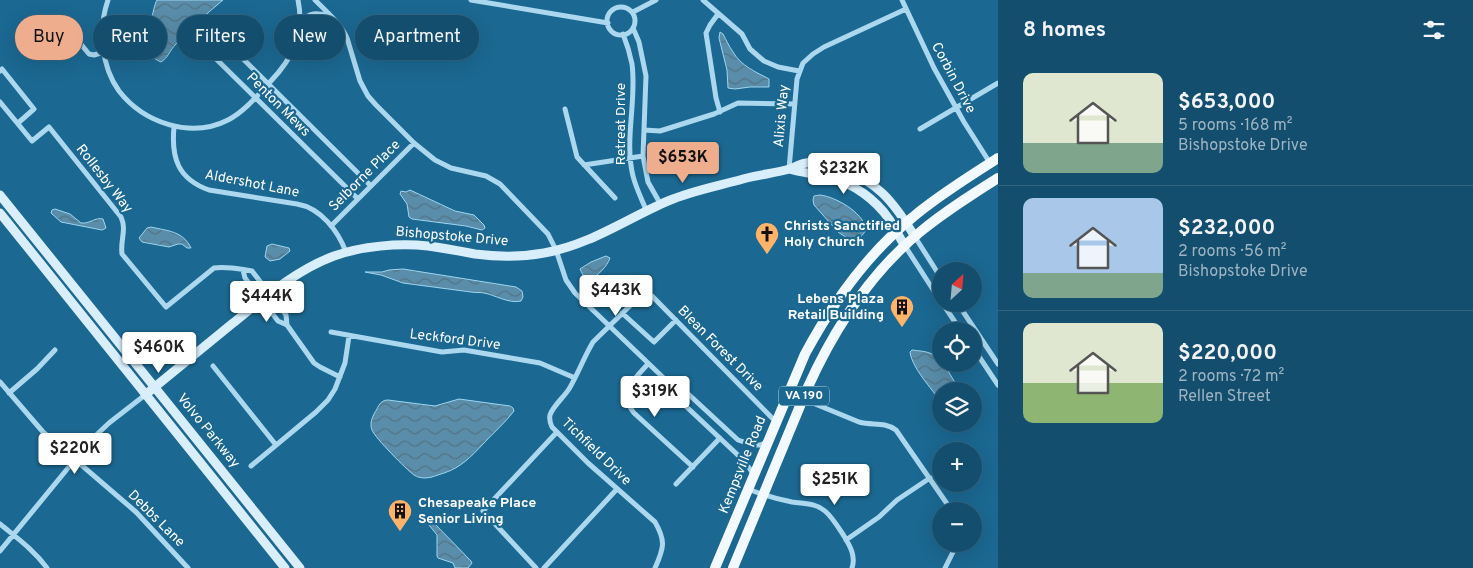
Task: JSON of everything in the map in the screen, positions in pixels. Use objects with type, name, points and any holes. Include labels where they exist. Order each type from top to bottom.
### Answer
[{"type":"main road","name":"Kempsville Road","points":[[716,568],[805,354],[831,309],[862,267],[906,222],[930,203],[994,161]]},
{"type":"main road","name":"VA 190","points":[[733,568],[818,365],[843,320],[873,279],[915,236],[942,215],[998,178]]},
{"type":"street","points":[[104,15],[108,0]]},
{"type":"street","points":[[298,0],[300,15]]},
{"type":"street","points":[[315,0],[330,15]]},
{"type":"street","points":[[471,0],[608,23]]},
{"type":"street","points":[[520,8],[522,0]]},
{"type":"street","points":[[632,12],[656,0]]},
{"type":"street","points":[[703,0],[742,34],[750,49],[764,61],[778,67],[799,71]]},
{"type":"street","name":"Corbin Drive","points":[[902,0],[934,68],[956,107],[994,161]]},
{"type":"street","points":[[625,7],[632,12],[635,20],[633,28],[627,34],[615,33],[608,23],[609,14],[616,8],[625,7]]},
{"type":"street","name":"Alixis Way","points":[[789,169],[797,79],[803,63],[824,47],[906,9]]},
{"type":"street","points":[[310,15],[319,13],[327,15]]},
{"type":"street","points":[[718,14],[706,33],[720,112]]},
{"type":"street","name":"Retreat Drive","points":[[633,28],[639,42],[646,76],[643,156],[648,182],[661,204]]},
{"type":"street","name":"Penton Mews","points":[[358,199],[203,46],[216,32],[371,186]]},
{"type":"street","name":"Retreat Drive","points":[[623,34],[630,57],[633,80],[630,146],[633,175],[647,212]]},
{"type":"street","points":[[345,35],[363,88],[376,106],[414,143],[443,165],[486,176],[500,184],[544,228],[556,250],[566,280],[575,293],[648,364],[672,386],[685,391],[738,440],[753,445],[768,442]]},
{"type":"street","points":[[83,47],[89,54],[93,55]]},
{"type":"street","points":[[105,60],[119,90],[135,107],[153,119],[174,126],[199,128],[223,122],[234,116],[255,98],[282,70],[288,60]]},
{"type":"street","points":[[0,71],[2,69],[34,109],[18,123]]},
{"type":"street","points":[[920,129],[998,83]]},
{"type":"street","name":"Rollesby Way","points":[[0,102],[32,141],[49,127],[121,217],[124,224],[122,254],[166,307],[214,268],[222,266],[252,271],[286,315],[287,325]]},
{"type":"street","points":[[644,130],[660,131],[720,112],[738,103],[795,104]]},
{"type":"street","points":[[565,109],[577,157],[615,198]]},
{"type":"street","name":"Aldershot Lane","points":[[174,126],[173,145],[176,161],[190,180],[209,190],[305,205],[315,210],[338,234],[346,253]]},
{"type":"street","name":"Selborne Place","points":[[331,226],[414,143]]},
{"type":"street","points":[[584,164],[643,156]]},
{"type":"street","name":"Bishopstoke Drive","points":[[145,395],[262,300],[304,270],[334,256],[366,248],[395,244],[429,246],[476,254],[507,256],[543,253],[576,245],[615,228],[669,200],[766,173],[789,169],[807,162],[822,163],[854,174],[868,182],[887,197],[915,236]]},
{"type":"street","name":"Bishopstoke Drive","points":[[789,169],[803,174],[833,178],[861,192],[876,204],[889,220],[905,246]]},
{"type":"street","name":"Volvo Parkway","points":[[0,194],[300,568]]},
{"type":"street","name":"Volvo Parkway","points":[[0,213],[285,568]]},
{"type":"street","points":[[915,236],[932,263]]},
{"type":"street","points":[[905,246],[932,288]]},
{"type":"street","points":[[243,270],[244,278],[278,321],[287,325],[314,363],[340,377]]},
{"type":"street","name":"Blean Forest Drive","points":[[646,295],[652,296],[776,422]]},
{"type":"street","name":"Tichfield Drive","points":[[646,295],[639,297],[593,342],[568,391],[550,413],[549,419],[552,427],[588,463],[654,522],[662,533],[662,554],[655,568]]},
{"type":"street","points":[[963,312],[998,364]]},
{"type":"street","points":[[622,313],[654,342],[676,320]]},
{"type":"street","name":"Leckford Drive","points":[[331,332],[442,352],[464,350],[540,363],[575,378]]},
{"type":"street","points":[[251,466],[328,400],[345,363],[349,336]]},
{"type":"street","points":[[982,353],[988,349]]},
{"type":"street","points":[[9,393],[37,369],[55,350]]},
{"type":"street","points":[[982,362],[998,385]]},
{"type":"street","points":[[648,364],[638,374],[628,390],[627,401],[629,407],[693,467]]},
{"type":"street","points":[[213,366],[276,445]]},
{"type":"street","name":"Debbs Lane","points":[[0,382],[43,432],[136,512],[188,568]]},
{"type":"street","points":[[672,386],[676,397],[747,464],[754,475]]},
{"type":"street","points":[[0,551],[100,431],[145,395]]},
{"type":"street","points":[[803,399],[859,422],[891,426],[898,432],[946,502]]},
{"type":"street","points":[[536,568],[482,511],[557,432]]},
{"type":"street","points":[[676,484],[720,438]]},
{"type":"street","points":[[846,540],[879,517],[897,500],[930,478]]},
{"type":"street","points":[[544,568],[617,489]]},
{"type":"street","points":[[748,489],[763,495],[818,506],[827,512],[852,552],[854,560],[852,568]]},
{"type":"street","points":[[0,524],[38,556],[47,568]]},
{"type":"street","points":[[945,568],[953,552]]},
{"type":"water","points":[[157,0],[223,0],[206,15],[177,15],[177,43],[167,55],[167,15],[153,15]]},
{"type":"water","points":[[720,32],[740,61],[769,79],[769,87],[728,88],[727,70],[719,38]]},
{"type":"water","points":[[410,190],[455,211],[474,215],[485,228],[482,230],[412,219],[409,217],[407,204],[400,194],[401,191],[406,192]]},
{"type":"water","points":[[820,195],[841,202],[854,211],[864,222],[866,228],[862,235],[850,240],[838,232],[814,205],[814,196]]},
{"type":"water","points":[[55,209],[70,214],[81,223],[103,219],[106,228],[102,230],[61,222],[51,213]]},
{"type":"water","points":[[151,227],[179,235],[188,242],[191,248],[187,248],[182,244],[169,247],[142,242],[139,238],[147,228]]},
{"type":"water","points":[[272,244],[289,248],[290,251],[280,259],[270,261],[265,257],[267,246]]},
{"type":"water","points":[[606,256],[610,258],[607,265],[599,273],[590,280],[584,277],[580,269]]},
{"type":"water","points":[[403,269],[516,287],[522,291],[523,297],[521,301],[516,302],[488,294],[403,283],[381,275],[365,272]]},
{"type":"water","points":[[912,350],[932,354],[932,372],[949,372],[955,382],[932,382],[932,390],[914,365],[910,352]]},
{"type":"water","points":[[459,399],[510,406],[514,411],[470,458],[444,473],[428,478],[415,476],[392,454],[372,430],[371,422],[373,416],[384,401],[435,406]]},
{"type":"water","points":[[429,522],[434,523],[471,561],[472,563],[468,568],[455,568],[453,563],[438,558],[437,535],[429,525]]},
{"type":"place","name":"Christs Sanctified Holy Church","points":[[767,255]]},
{"type":"place","name":"Lebens Plaza Retail Building","points":[[902,328]]},
{"type":"place","name":"Chesapeake Place Senior Living","points":[[400,532]]}]
